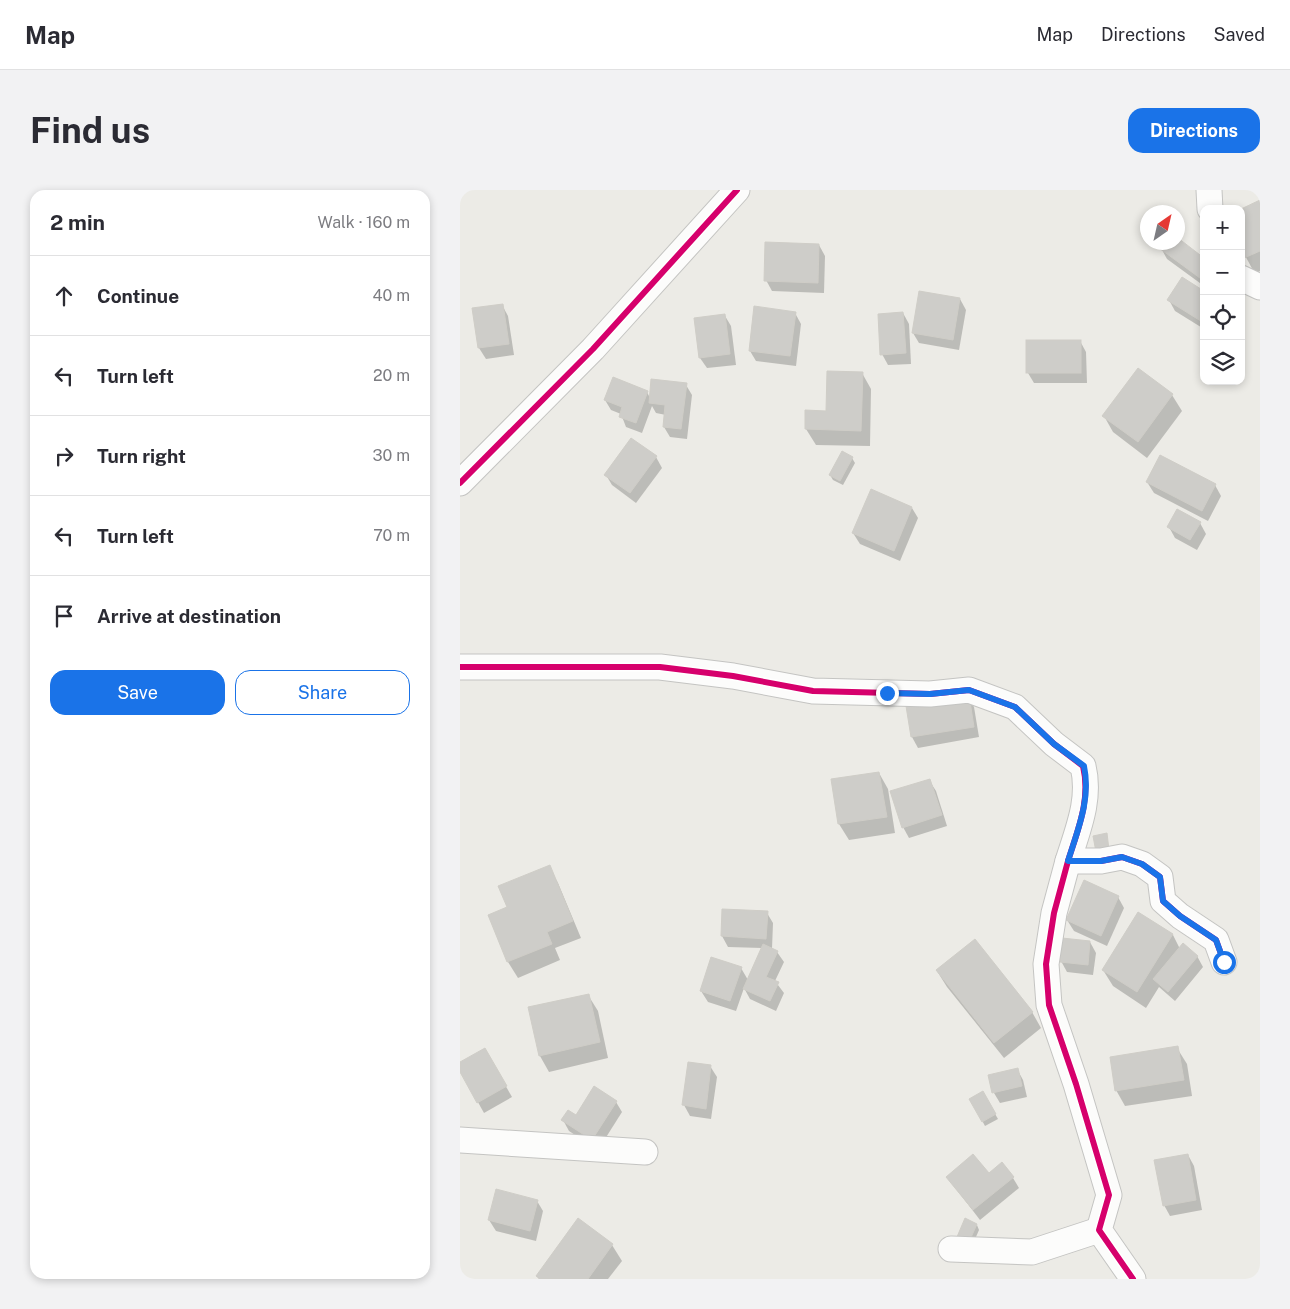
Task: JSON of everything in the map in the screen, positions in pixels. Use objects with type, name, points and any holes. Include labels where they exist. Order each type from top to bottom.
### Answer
[{"type":"street","points":[[460,483],[593,349],[737,190]]},
{"type":"street","points":[[1209,190],[1210,205]]},
{"type":"street","points":[[1245,280],[1260,287]]},
{"type":"street","points":[[460,667],[660,667],[733,676],[813,691],[930,694],[969,690],[1015,707],[1054,744],[1084,766],[1087,781],[1084,811],[1054,913],[1046,964],[1048,1006],[1085,1111],[1109,1195],[1099,1230]]},
{"type":"street","points":[[1068,861],[1101,861],[1122,857],[1142,864],[1160,877],[1163,901],[1180,916],[1216,940],[1224,962]]},
{"type":"street","points":[[460,1140],[645,1152]]},
{"type":"street","points":[[951,1250],[1032,1252],[1099,1230]]},
{"type":"street","points":[[1099,1230],[1133,1279]]},
{"type":"building","points":[[1260,200],[1260,251],[1245,258],[1245,250],[1245,207]]},
{"type":"building","points":[[765,242],[819,244],[818,283],[764,281]]},
{"type":"building","points":[[1185,243],[1200,255],[1200,278],[1162,250],[1185,250]]},
{"type":"building","points":[[1182,277],[1200,288],[1200,321],[1167,300]]},
{"type":"building","points":[[919,291],[960,298],[953,340],[912,333]]},
{"type":"building","points":[[503,304],[509,344],[478,348],[472,308]]},
{"type":"building","points":[[754,306],[796,312],[790,356],[749,351]]},
{"type":"building","points":[[903,312],[906,353],[880,355],[878,314]]},
{"type":"building","points":[[725,314],[730,354],[699,358],[694,318]]},
{"type":"building","points":[[1026,340],[1081,340],[1081,373],[1026,373]]},
{"type":"building","points":[[1138,368],[1173,394],[1138,442],[1102,416]]},
{"type":"building","points":[[827,371],[863,372],[861,431],[805,429],[805,410],[826,411]]},
{"type":"building","points":[[613,377],[648,391],[636,423],[619,417],[622,407],[604,400]]},
{"type":"building","points":[[651,379],[687,383],[681,429],[663,427],[665,405],[649,403]]},
{"type":"building","points":[[631,438],[657,456],[630,493],[604,475]]},
{"type":"building","points":[[842,451],[853,457],[840,481],[829,475]]},
{"type":"building","points":[[1160,455],[1216,484],[1202,511],[1146,482]]},
{"type":"building","points":[[871,489],[912,507],[894,551],[852,533]]},
{"type":"building","points":[[1177,509],[1201,522],[1190,540],[1167,527]]},
{"type":"building","points":[[969,695],[974,727],[911,737],[906,706]]},
{"type":"building","points":[[879,772],[887,817],[838,824],[831,779]]},
{"type":"building","points":[[930,779],[942,815],[902,828],[890,791]]},
{"type":"building","points":[[1107,833],[1109,850],[1096,852],[1093,836]]},
{"type":"building","points":[[550,865],[573,921],[547,932],[552,944],[507,962],[488,915],[507,907],[498,886]]},
{"type":"building","points":[[1084,880],[1119,896],[1101,936],[1066,920]]},
{"type":"building","points":[[722,909],[768,911],[766,939],[721,936]]},
{"type":"building","points":[[1138,912],[1173,934],[1137,992],[1102,970]]},
{"type":"building","points":[[1062,938],[1090,941],[1088,965],[1060,962]]},
{"type":"building","points":[[975,939],[1033,1012],[994,1043],[936,970]]},
{"type":"building","points":[[1183,943],[1198,956],[1168,992],[1153,979]]},
{"type":"building","points":[[763,944],[778,951],[766,977],[779,982],[770,1001],[743,989]]},
{"type":"building","points":[[711,957],[742,967],[730,1001],[700,991]]},
{"type":"building","points":[[589,994],[600,1042],[539,1056],[528,1007]]},
{"type":"building","points":[[1178,1046],[1184,1080],[1115,1091],[1110,1057]]},
{"type":"building","points":[[485,1048],[507,1086],[477,1103],[460,1072],[460,1062]]},
{"type":"building","points":[[688,1062],[711,1065],[706,1109],[682,1105]]},
{"type":"building","points":[[1018,1068],[1022,1086],[992,1093],[988,1075]]},
{"type":"building","points":[[594,1086],[617,1101],[592,1140],[561,1120],[568,1110],[576,1115]]},
{"type":"building","points":[[983,1091],[996,1114],[982,1122],[969,1099]]},
{"type":"building","points":[[973,1154],[989,1173],[1002,1162],[1014,1177],[973,1210],[946,1177]]},
{"type":"building","points":[[1188,1154],[1196,1200],[1163,1206],[1154,1160]]},
{"type":"building","points":[[496,1189],[538,1200],[530,1231],[488,1220]]},
{"type":"building","points":[[578,1218],[613,1244],[588,1279],[540,1279],[536,1276]]},
{"type":"building","points":[[965,1218],[977,1224],[969,1242],[957,1237]]},
{"type":"cycle path","points":[[460,483],[593,349],[737,190]]},
{"type":"cycle path","points":[[460,667],[660,667],[733,676],[813,691],[930,694],[969,690],[1015,707],[1054,744],[1083,766],[1085,778],[1084,802],[1068,861],[1101,861],[1122,857],[1142,864],[1160,877],[1163,901],[1180,916],[1216,940],[1224,962]]},
{"type":"cycle path","points":[[1068,861],[1054,913],[1046,964],[1049,1005],[1076,1084],[1109,1195],[1099,1230],[1133,1279]]},
{"type":"route","points":[[887,693],[930,694],[969,690],[1015,707],[1054,744],[1071,754],[1084,766],[1087,781],[1084,811],[1068,861],[1101,861],[1122,857],[1142,864],[1160,877],[1159,886],[1163,901],[1180,916],[1216,940],[1224,962]]}]
